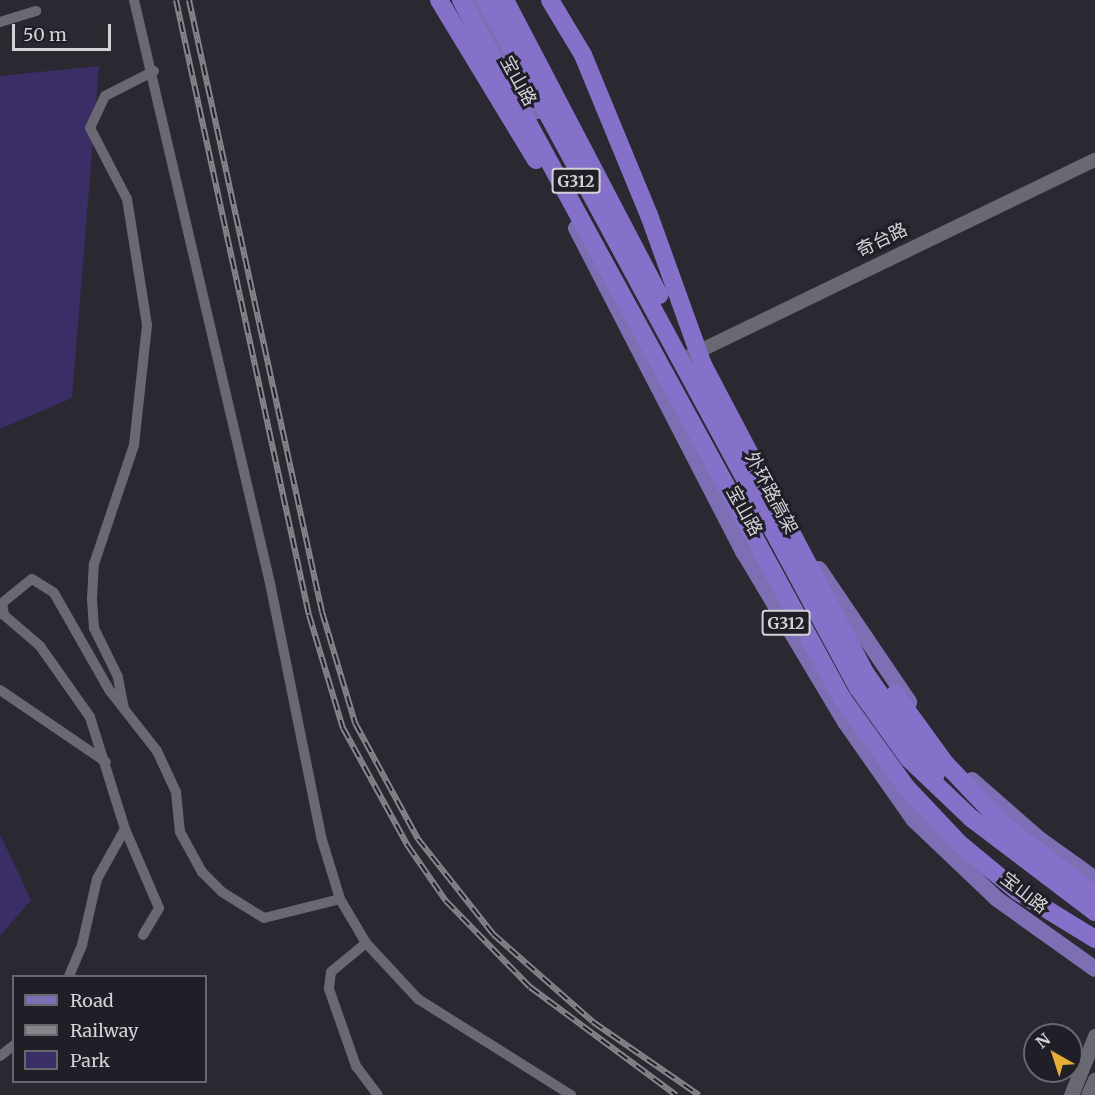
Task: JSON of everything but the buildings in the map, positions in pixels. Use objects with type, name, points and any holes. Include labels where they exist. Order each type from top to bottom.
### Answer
[{"type":"highway","points":[[439,0],[486,81],[566,209]]},
{"type":"highway","points":[[461,0],[842,698],[907,788],[960,844],[1017,891],[1095,939]]},
{"type":"highway","points":[[486,0],[858,688],[909,759],[971,818],[1095,912]]},
{"type":"highway","points":[[505,0],[639,251],[687,357]]},
{"type":"highway","name":"外环路高架","points":[[550,0],[583,55],[703,365],[866,674],[934,772],[1002,845],[1095,917]]},
{"type":"highway","name":"外环路高架","points":[[562,0],[585,39],[708,348],[869,658],[952,771],[1005,826],[1095,895]]},
{"type":"main road","name":"宝山路","points":[[451,0],[566,209],[687,448],[845,722],[914,820],[997,899],[1095,969]]},
{"type":"main road","name":"宝山路","points":[[473,0],[594,212],[878,661],[950,756],[1038,838],[1095,879]]},
{"type":"main road","points":[[1071,1095],[1095,1036]]},
{"type":"main road","points":[[1088,1095],[1095,1078]]},
{"type":"street","points":[[134,0],[154,71],[322,840],[340,899],[366,943],[418,999],[571,1095]]},
{"type":"street","points":[[0,22],[36,11]]},
{"type":"street","points":[[124,712],[118,677],[94,628],[94,564],[134,445],[147,325],[127,199],[90,128],[105,96],[154,71]]},
{"type":"street","name":"奇台路","points":[[687,357],[1095,160]]},
{"type":"street","points":[[142,935],[159,908],[125,829],[107,763],[77,699],[40,646],[4,615],[2,603],[15,588],[32,579],[46,583],[124,712],[157,751],[176,792],[180,832],[191,857],[222,892],[264,918],[340,899]]},
{"type":"street","points":[[0,690],[107,763]]},
{"type":"street","points":[[69,975],[82,945],[97,879],[125,829]]},
{"type":"street","points":[[366,943],[331,972],[330,989],[356,1066],[378,1095]]},
{"type":"street","points":[[0,1056],[12,1047]]},
{"type":"green space","points":[[99,66],[72,398],[0,429],[0,76]]},
{"type":"green space","points":[[0,834],[31,900],[0,936]]},
{"type":"railway","points":[[176,0],[309,615],[343,728],[408,846],[446,901],[530,987],[676,1095]]},
{"type":"railway","points":[[189,0],[322,612],[355,723],[418,839],[493,934],[593,1022],[699,1095]]}]
